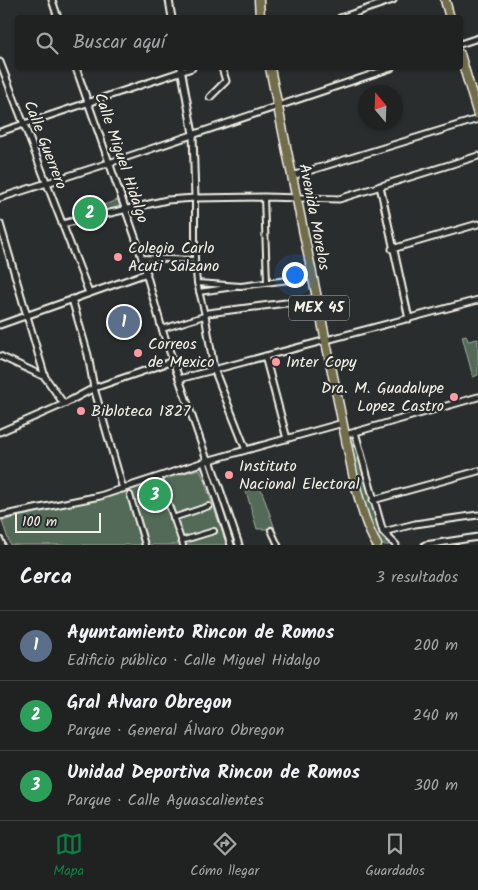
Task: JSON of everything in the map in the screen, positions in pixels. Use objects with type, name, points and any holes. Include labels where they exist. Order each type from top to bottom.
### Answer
[{"type":"main road","points":[[259,0],[260,15]]},
{"type":"main road","points":[[445,0],[449,15]]},
{"type":"main road","points":[[463,64],[478,115]]},
{"type":"main road","name":"Avenida Morelos","points":[[270,70],[316,299],[361,507],[370,534],[377,545]]},
{"type":"street","points":[[52,0],[57,15]]},
{"type":"street","points":[[168,0],[171,15]]},
{"type":"street","points":[[349,15],[394,0]]},
{"type":"street","points":[[463,43],[478,38]]},
{"type":"street","name":"Calle Guerrero","points":[[0,62],[89,293]]},
{"type":"street","name":"Calle Miguel Hidalgo","points":[[77,70],[126,209],[179,379],[239,545]]},
{"type":"street","points":[[0,132],[179,70]]},
{"type":"street","points":[[182,70],[193,134],[197,283],[205,315],[214,369],[246,450]]},
{"type":"street","points":[[210,97],[226,81],[223,70]]},
{"type":"street","points":[[0,198],[384,70]]},
{"type":"street","points":[[292,176],[478,119]]},
{"type":"street","points":[[62,224],[167,200],[264,197],[339,199],[478,156]]},
{"type":"street","points":[[380,186],[392,249],[409,319]]},
{"type":"street","points":[[264,197],[267,282]]},
{"type":"street","points":[[0,224],[45,377],[64,404]]},
{"type":"street","points":[[392,249],[478,224]]},
{"type":"street","points":[[142,258],[195,260]]},
{"type":"street","points":[[0,325],[147,273]]},
{"type":"street","points":[[199,292],[312,277]]},
{"type":"street","points":[[197,283],[241,286]]},
{"type":"street","points":[[72,299],[88,355],[94,388],[123,489]]},
{"type":"street","points":[[162,329],[208,313],[316,299]]},
{"type":"street","points":[[179,379],[478,300]]},
{"type":"street","points":[[0,356],[45,377]]},
{"type":"street","points":[[265,356],[287,439]]},
{"type":"street","points":[[0,432],[64,404],[94,388],[173,360]]},
{"type":"street","points":[[346,435],[478,398]]},
{"type":"street","points":[[0,516],[100,496],[203,463],[208,458],[246,450],[343,423]]},
{"type":"street","points":[[355,432],[382,532],[396,545]]},
{"type":"street","points":[[203,463],[231,545]]},
{"type":"street","points":[[373,500],[478,471]]},
{"type":"street","points":[[159,477],[182,543],[214,531]]},
{"type":"street","points":[[130,495],[145,545]]},
{"type":"street","points":[[173,518],[209,506]]},
{"type":"street","points":[[382,532],[415,524],[478,515]]},
{"type":"street","points":[[271,530],[278,545]]},
{"type":"street","points":[[425,545],[478,537]]},
{"type":"street","points":[[0,540],[2,545]]},
{"type":"green space","points":[[120,199],[122,206],[64,223],[63,220]]},
{"type":"green space","points":[[466,335],[468,341],[478,339],[478,375],[473,377],[462,336]]},
{"type":"green space","points":[[358,432],[373,500],[383,531],[395,545],[378,545],[363,512],[345,435]]},
{"type":"green space","points":[[200,469],[227,545],[10,545],[2,521]]},
{"type":"green space","points":[[260,486],[275,529],[257,529],[246,491]]},
{"type":"place","name":"Gral Alvaro Obregon","points":[[90,213]]},
{"type":"place","name":"Colegio Carlo Acuti Salzano","points":[[118,257]]},
{"type":"place","name":"Ayuntamiento Rincon de Romos","points":[[124,322]]},
{"type":"place","name":"Correos de Mexico","points":[[138,353]]},
{"type":"place","name":"Inter Copy","points":[[276,362]]},
{"type":"place","name":"Dra. M. Guadalupe Lopez Castro","points":[[454,397]]},
{"type":"place","name":"Bibloteca 1827","points":[[81,411]]},
{"type":"place","name":"Instituto Nacional Electoral","points":[[229,475]]},
{"type":"place","name":"Unidad Deportiva Rincon de Romos","points":[[155,495]]}]
